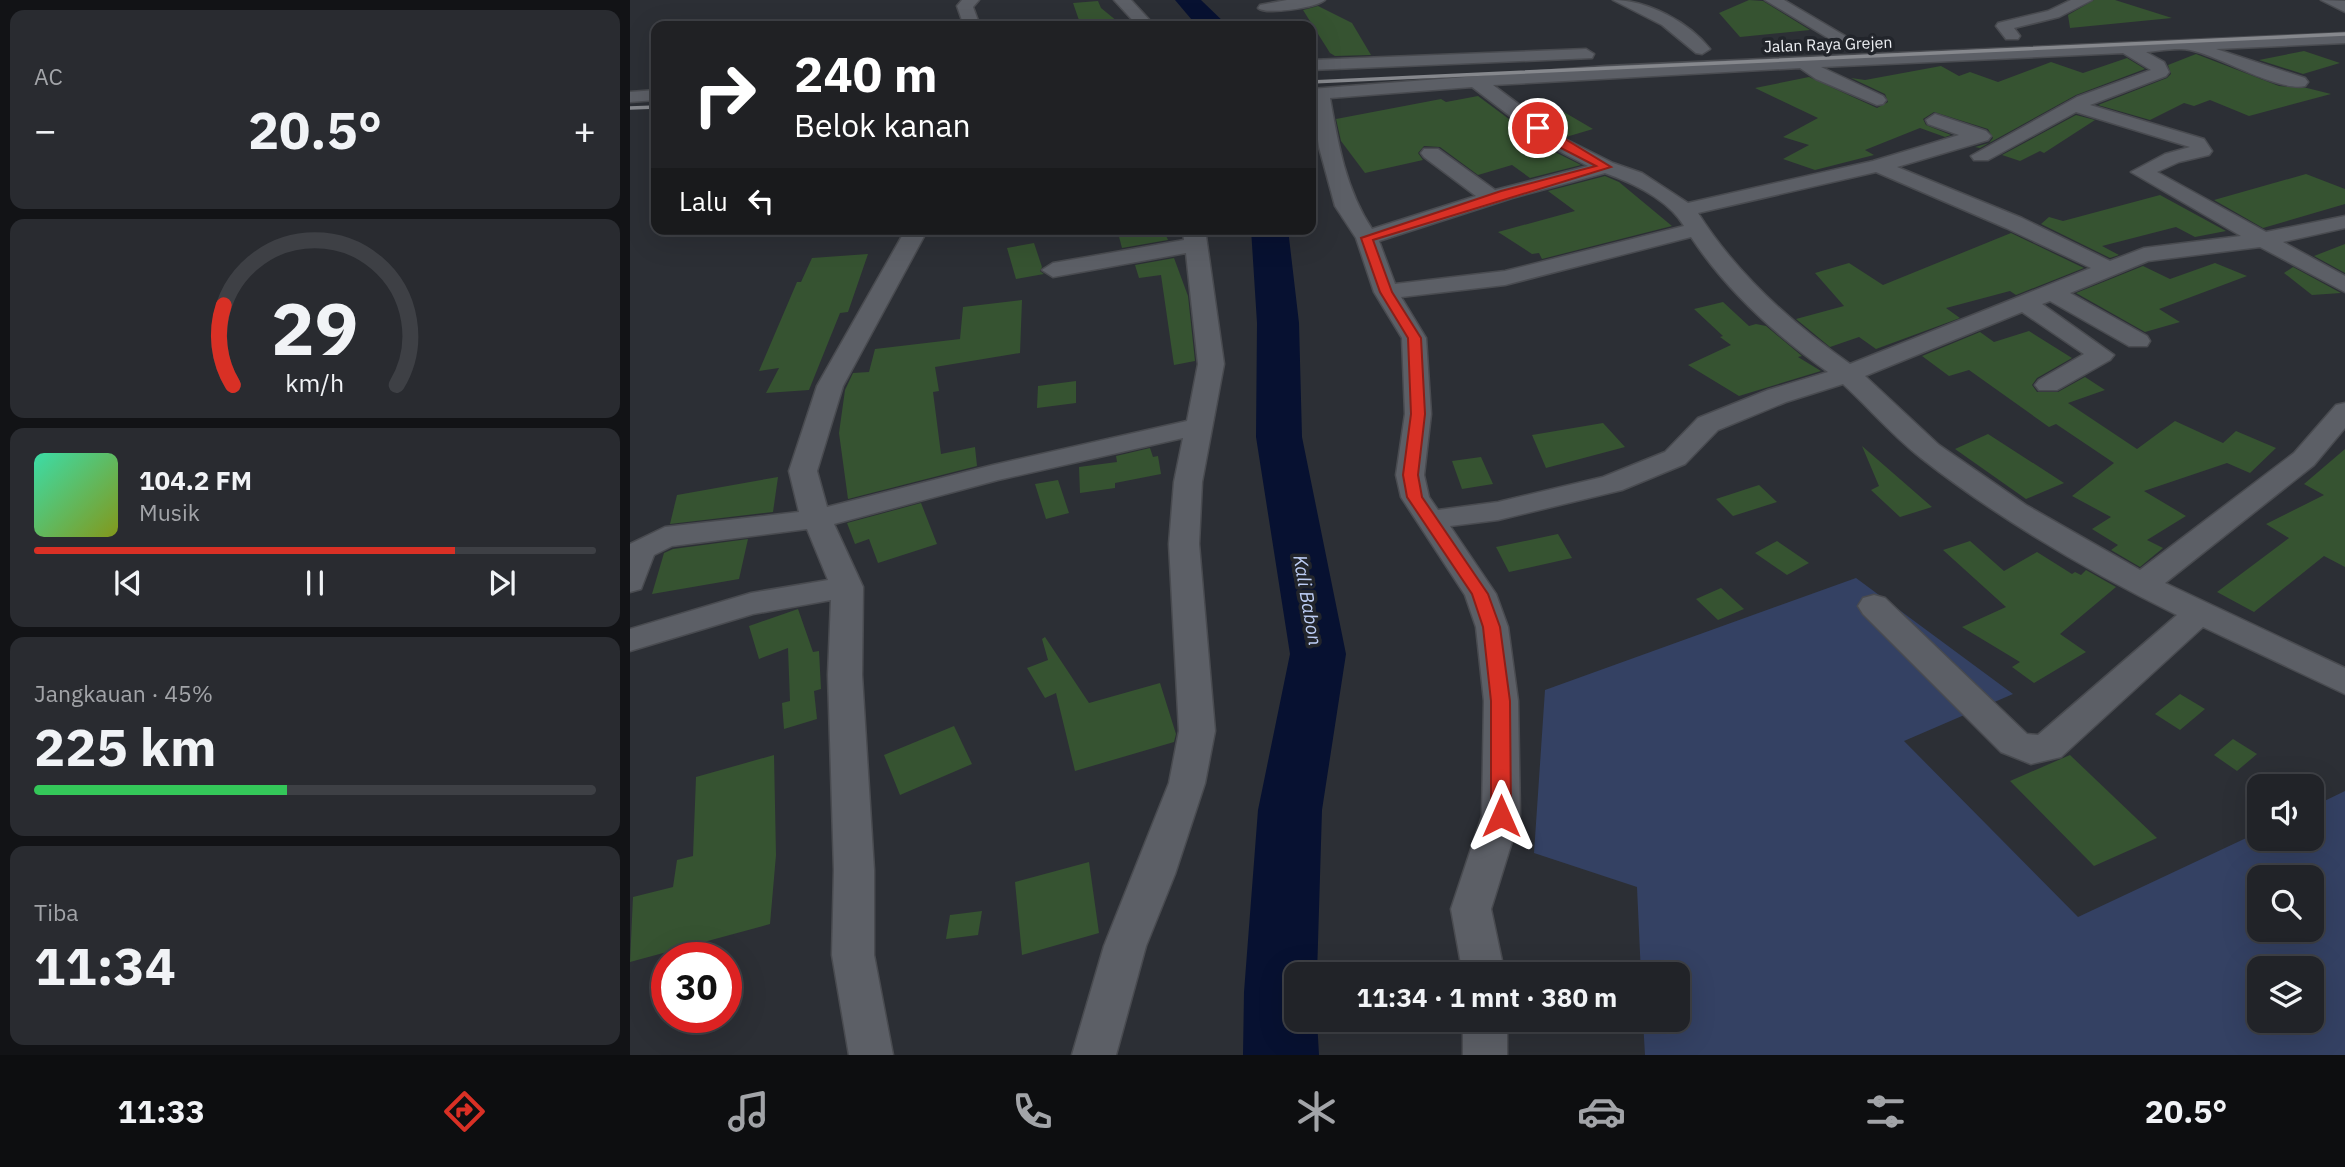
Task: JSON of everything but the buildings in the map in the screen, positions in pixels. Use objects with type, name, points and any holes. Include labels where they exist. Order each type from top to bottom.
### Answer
[{"type":"street","points":[[970,21],[965,6],[971,0]]},
{"type":"street","points":[[1122,0],[1142,21]]},
{"type":"street","points":[[1263,4],[1317,0]]},
{"type":"street","points":[[1621,0],[1668,22],[1702,49]]},
{"type":"street","points":[[1773,0],[1849,43]]},
{"type":"street","points":[[2012,36],[2004,26],[2053,14],[2084,0]]},
{"type":"street","points":[[2329,0],[2342,15]]},
{"type":"street","points":[[1263,4],[1275,21]]},
{"type":"street","name":"Jalan Raya Grejen","points":[[1676,50],[2145,29]]},
{"type":"street","points":[[1316,95],[1606,71],[2345,38]]},
{"type":"street","points":[[2189,44],[2243,65],[2299,82]]},
{"type":"street","points":[[1981,156],[2074,106],[2160,72],[2158,66],[2125,47]]},
{"type":"street","points":[[1316,65],[1601,53]]},
{"type":"street","points":[[1803,62],[1822,75],[1877,100]]},
{"type":"street","points":[[1477,82],[1559,143],[1606,167],[1635,177],[1685,210],[1737,279],[1783,325],[1848,374],[1929,451],[2016,511],[2142,585],[2345,682]]},
{"type":"street","points":[[630,97],[651,95]]},
{"type":"street","points":[[1316,99],[1346,206],[1367,238],[1386,292],[1414,338],[1418,414],[1410,475],[1415,497],[1480,594],[1492,627],[1501,701],[1501,816],[1471,909],[1481,962]]},
{"type":"street","points":[[2074,106],[2197,143],[2203,150],[2172,158],[2141,172],[2345,285]]},
{"type":"street","points":[[1935,120],[2005,143]]},
{"type":"street","points":[[1685,210],[1878,166],[1979,135]]},
{"type":"street","points":[[1431,153],[1492,198]]},
{"type":"street","points":[[1878,166],[2014,223],[2110,269]]},
{"type":"street","points":[[1367,238],[1492,198],[1606,167]]},
{"type":"street","points":[[1429,520],[1498,511],[1612,484],[1675,458],[1708,424],[1777,396],[1848,374],[2050,291],[2162,251],[2262,240],[2345,222]]},
{"type":"street","points":[[1386,292],[1505,278],[1698,229]]},
{"type":"street","points":[[871,1055],[853,955],[854,870],[845,675],[847,587],[817,519],[803,471],[830,386],[915,235]]},
{"type":"street","points":[[1053,270],[1195,237],[1211,364],[1188,482],[1184,544],[1187,620],[1197,731],[1187,783],[1119,966],[1094,1055]]},
{"type":"street","points":[[2050,291],[2138,341]]},
{"type":"street","points":[[2023,302],[2100,352],[2098,358],[2048,385]]},
{"type":"street","points":[[2142,585],[2304,459],[2345,411]]},
{"type":"street","points":[[630,582],[641,550],[665,537],[817,519],[993,473],[1199,426]]},
{"type":"street","points":[[630,640],[751,604],[847,587]]},
{"type":"street","points":[[1874,606],[2014,743],[2031,750],[2049,747],[2199,614]]},
{"type":"street","points":[[1485,1032],[1485,1055]]},
{"type":"shaded area","points":[[1856,578],[2013,694],[1904,741],[2078,917],[2247,838],[2247,851],[2324,851],[2324,801],[2345,791],[2345,1055],[1645,1055],[1644,1032],[1690,1032],[1690,962],[1640,962],[1637,887],[1534,853],[1545,690]]},
{"type":"waterway","name":"Kali Babon","points":[[1188,0],[1198,14],[1207,21]]},
{"type":"waterway","name":"Kali Babon","points":[[1270,235],[1278,323],[1279,437],[1318,654],[1290,810],[1280,992],[1281,1055]]},
{"type":"railway","points":[[1316,82],[2345,34]]},
{"type":"railway","points":[[630,108],[651,107]]},
{"type":"route","points":[[1501,816],[1501,701],[1492,627],[1480,594],[1415,497],[1410,475],[1418,414],[1414,338],[1386,292],[1367,238],[1505,194],[1606,167],[1559,143],[1538,128]]}]
